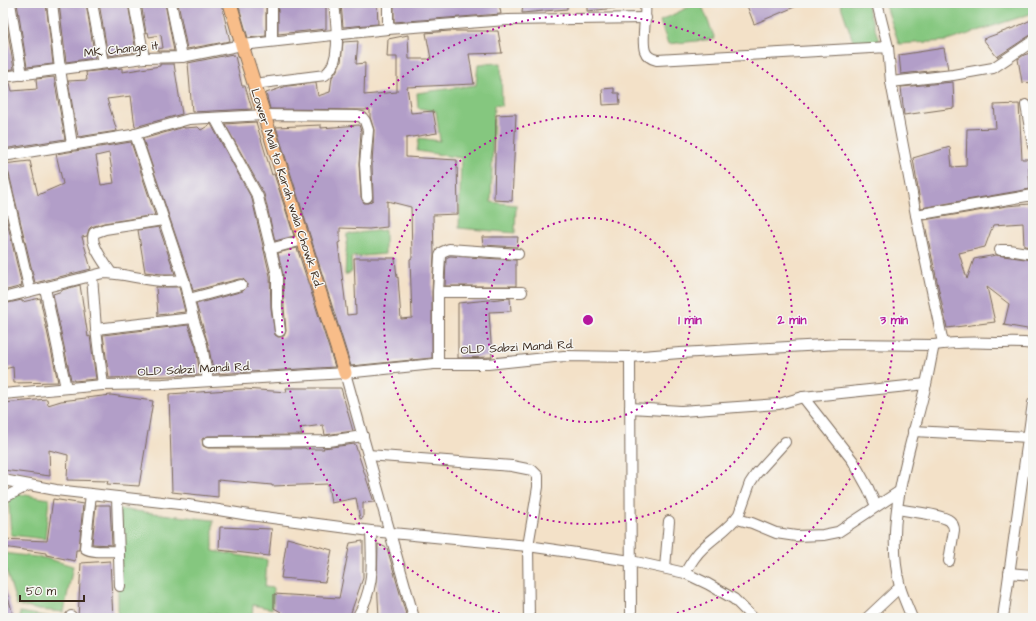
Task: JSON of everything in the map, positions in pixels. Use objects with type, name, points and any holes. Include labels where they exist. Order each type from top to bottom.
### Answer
[{"type":"main road","name":"Lower Mall to Karah wala Chowk Rd.","points":[[230,3],[345,373]]},
{"type":"street","points":[[10,3],[22,75]]},
{"type":"street","points":[[52,3],[60,70],[72,144]]},
{"type":"street","points":[[92,3],[103,64]]},
{"type":"street","points":[[134,3],[144,58]]},
{"type":"street","points":[[171,3],[182,57]]},
{"type":"street","points":[[272,3],[272,41]]},
{"type":"street","points":[[254,84],[326,75],[331,71],[338,34],[334,3]]},
{"type":"street","points":[[388,3],[388,29]]},
{"type":"street","points":[[645,3],[646,18],[644,45],[646,53],[651,59],[657,60],[888,47]]},
{"type":"street","points":[[877,3],[888,47],[891,82],[938,344],[913,431],[900,491],[895,533],[895,556],[900,587],[912,618]]},
{"type":"street","name":"MK, Change it","points":[[3,77],[144,58],[182,57],[242,45],[272,41],[388,29],[507,20],[646,18]]},
{"type":"street","points":[[891,82],[953,75],[993,68],[1033,41]]},
{"type":"street","points":[[1026,105],[1033,146]]},
{"type":"street","points":[[3,156],[135,134],[189,119],[264,115],[358,116],[362,117],[365,121],[368,130],[365,164],[367,197]]},
{"type":"street","points":[[216,118],[258,197],[277,275],[277,307],[280,331]]},
{"type":"street","points":[[135,134],[184,280],[193,318],[202,345],[208,381]]},
{"type":"street","points":[[3,175],[30,291]]},
{"type":"street","points":[[916,215],[1033,195]]},
{"type":"street","points":[[111,273],[94,245],[92,237],[94,233],[105,229],[164,220]]},
{"type":"street","points":[[270,249],[303,240]]},
{"type":"street","points":[[438,364],[438,292],[440,256],[442,252],[449,249],[518,254]]},
{"type":"street","points":[[1000,250],[1033,254]]},
{"type":"street","points":[[3,298],[103,273],[168,282],[184,280]]},
{"type":"street","points":[[92,276],[96,329],[103,385]]},
{"type":"street","points":[[189,300],[241,284]]},
{"type":"street","points":[[45,288],[66,388]]},
{"type":"street","points":[[438,292],[522,292]]},
{"type":"street","points":[[96,329],[193,318]]},
{"type":"street","name":"OLD Sabzi Mandi Rd.","points":[[3,394],[103,385],[163,384],[345,373],[438,364],[488,364],[564,356],[630,357],[841,344],[1033,344]]},
{"type":"street","points":[[630,357],[631,618]]},
{"type":"street","points":[[345,373],[414,618]]},
{"type":"street","points":[[630,408],[681,411],[779,404],[804,397],[926,384]]},
{"type":"street","points":[[804,397],[853,461],[876,506]]},
{"type":"street","points":[[1003,618],[1033,403]]},
{"type":"street","points":[[913,431],[1028,437]]},
{"type":"street","points":[[208,442],[328,441],[363,436]]},
{"type":"street","points":[[685,573],[702,548],[730,526],[739,514],[750,483],[756,474],[785,442]]},
{"type":"street","points":[[368,455],[512,466],[532,470],[538,476],[538,486],[528,546],[529,618]]},
{"type":"street","points":[[3,480],[56,490],[188,504],[371,531],[528,546],[631,561],[685,573],[734,599],[753,618]]},
{"type":"street","points":[[3,498],[29,485]]},
{"type":"street","points":[[736,518],[776,533],[796,536],[838,532],[900,491]]},
{"type":"street","points":[[91,494],[85,548],[92,551],[119,551]]},
{"type":"street","points":[[117,497],[120,586]]},
{"type":"street","points":[[898,510],[942,517],[950,521],[954,525],[954,530],[949,561]]},
{"type":"street","points":[[665,568],[669,521]]},
{"type":"street","points":[[357,618],[365,605],[370,591],[372,571],[371,531]]},
{"type":"street","points":[[1009,573],[1033,575]]},
{"type":"street","points":[[867,618],[900,587]]},
{"type":"green space","points":[[697,3],[701,3],[715,39],[668,44],[660,21]]},
{"type":"green space","points":[[840,3],[866,3],[880,43],[855,47]]},
{"type":"green space","points":[[885,3],[1033,3],[1033,13],[947,41],[899,44]]},
{"type":"green space","points":[[501,63],[502,106],[494,105],[491,202],[516,205],[515,233],[459,228],[461,158],[417,151],[419,138],[440,141],[436,111],[418,108],[417,93],[476,85],[478,64]]},
{"type":"green space","points":[[385,230],[385,254],[351,257],[352,272],[345,275],[347,234]]},
{"type":"green space","points":[[8,492],[49,499],[45,539],[11,535]]},
{"type":"green space","points":[[118,509],[213,520],[213,551],[267,560],[265,587],[274,588],[272,609],[253,605],[252,618],[237,618],[208,613],[207,618],[118,617]]},
{"type":"green space","points":[[3,553],[45,558],[73,566],[64,612],[39,610],[17,605],[3,560]]},
{"type":"green space","points":[[20,612],[56,618],[20,618]]},
{"type":"building","points":[[3,3],[14,69],[3,70]]},
{"type":"building","points":[[17,3],[46,3],[53,64],[27,67]]},
{"type":"building","points":[[59,3],[86,3],[95,58],[66,62]]},
{"type":"building","points":[[99,3],[128,3],[136,52],[108,56]]},
{"type":"building","points":[[141,3],[165,3],[174,51],[158,51],[158,49],[163,48],[161,35],[149,37],[148,32],[146,33]]},
{"type":"building","points":[[178,3],[221,3],[230,41],[187,49]]},
{"type":"building","points":[[238,3],[264,3],[264,5],[266,5],[266,36],[248,38]]},
{"type":"building","points":[[326,3],[326,29],[278,34],[278,4]]},
{"type":"building","points":[[341,3],[377,3],[378,24],[343,27]]},
{"type":"building","points":[[394,3],[499,3],[501,14],[394,22]]},
{"type":"building","points":[[523,3],[567,3],[567,9],[522,13]]},
{"type":"building","points":[[587,3],[617,3],[617,8],[587,11]]},
{"type":"building","points":[[746,3],[804,3],[754,24]]},
{"type":"building","points":[[1033,19],[1033,35],[1029,36],[997,57],[983,39],[1016,27]]},
{"type":"building","points":[[449,31],[498,31],[502,53],[469,54],[474,84],[407,87],[411,113],[433,111],[437,133],[406,138],[406,157],[457,160],[458,214],[433,215],[434,254],[432,292],[432,358],[351,366],[276,127],[321,125],[321,128],[359,125],[361,131],[359,164],[361,197],[364,203],[368,203],[373,200],[372,164],[374,130],[370,117],[370,110],[270,109],[266,93],[287,86],[316,83],[318,96],[330,92],[332,77],[341,62],[343,42],[358,41],[356,64],[365,63],[364,95],[397,92],[397,57],[387,57],[388,39],[408,35],[409,59],[431,59],[426,33]],"holes":[[[387,201],[411,207],[412,258],[410,259],[412,318],[401,319],[395,258],[354,258],[356,314],[347,315],[338,243],[340,242],[340,228],[369,229],[387,227]]]},
{"type":"building","points":[[944,48],[948,69],[901,74],[899,55]]},
{"type":"building","points":[[1033,52],[1033,83],[1022,82],[1018,59]]},
{"type":"building","points":[[233,54],[233,56],[235,56],[242,86],[245,86],[252,109],[192,112],[188,63]]},
{"type":"building","points":[[160,64],[174,64],[182,114],[135,127],[131,96],[107,99],[117,131],[78,137],[68,81],[87,80],[86,72],[122,68],[122,72],[160,66]]},
{"type":"building","points":[[54,77],[65,139],[3,149],[3,83],[10,83],[12,91],[37,89],[36,79]]},
{"type":"building","points":[[953,82],[954,108],[904,115],[901,87]]},
{"type":"building","points":[[614,88],[614,93],[619,93],[620,104],[603,105],[602,89]]},
{"type":"building","points":[[1019,104],[1022,159],[1028,159],[1030,189],[921,208],[913,158],[950,147],[952,167],[966,166],[967,129],[996,128],[994,105]]},
{"type":"building","points":[[516,114],[512,201],[494,200],[496,115]]},
{"type":"building","points":[[256,122],[272,175],[274,174],[294,236],[275,241],[264,194],[225,124]]},
{"type":"building","points":[[211,124],[252,199],[270,276],[271,308],[275,335],[278,337],[284,336],[286,331],[283,275],[278,253],[297,248],[335,367],[214,374],[208,344],[196,304],[243,291],[247,287],[247,283],[243,279],[239,279],[193,291],[190,278],[143,139],[184,127],[198,127],[201,130]]},
{"type":"building","points":[[131,142],[155,215],[104,223],[91,227],[87,236],[82,237],[91,269],[35,283],[9,174],[7,170],[3,169],[3,164],[30,161],[38,195],[63,184],[56,154]],"holes":[[[109,153],[114,183],[101,185],[96,156]]]},
{"type":"building","points":[[3,204],[22,286],[3,291]]},
{"type":"building","points":[[1030,204],[1033,217],[1033,247],[1024,246],[1023,223],[993,225],[985,247],[959,253],[967,279],[974,259],[996,255],[1033,260],[1033,330],[1004,325],[1009,304],[987,287],[995,322],[947,328],[924,220],[1007,206]]},
{"type":"building","points":[[159,227],[175,274],[145,272],[138,230]]},
{"type":"building","points":[[482,237],[518,237],[517,247],[483,245]]},
{"type":"building","points":[[450,256],[516,260],[516,286],[445,286],[446,258]]},
{"type":"building","points":[[80,285],[88,337],[90,336],[96,379],[74,381],[71,380],[53,294]]},
{"type":"building","points":[[156,287],[179,287],[185,312],[158,315]]},
{"type":"building","points":[[40,298],[58,382],[14,383],[13,367],[3,369],[3,304]]},
{"type":"building","points":[[510,298],[511,311],[489,312],[492,357],[458,358],[458,303]]},
{"type":"building","points":[[188,325],[196,347],[200,375],[109,378],[103,335]]},
{"type":"building","points":[[286,388],[341,388],[353,431],[325,435],[323,425],[300,428],[302,435],[208,436],[202,439],[203,446],[208,448],[324,449],[323,448],[355,444],[374,502],[363,503],[363,518],[360,519],[356,498],[331,503],[328,484],[272,486],[218,480],[218,497],[172,492],[169,394],[244,389],[287,392]]},
{"type":"building","points":[[111,395],[153,401],[139,486],[107,484],[108,481],[67,480],[68,455],[49,450],[50,476],[3,470],[3,403],[47,399],[48,405],[61,401]]},
{"type":"building","points":[[53,499],[83,504],[79,550],[76,550],[75,561],[46,555],[46,553],[3,547],[3,539],[47,541]]},
{"type":"building","points":[[96,505],[110,505],[112,545],[92,544]]},
{"type":"building","points":[[220,527],[272,529],[269,556],[219,550]]},
{"type":"building","points":[[287,538],[332,550],[325,582],[281,578]]},
{"type":"building","points":[[363,541],[363,578],[349,618],[281,618],[281,612],[274,608],[274,594],[339,598],[350,543]]},
{"type":"building","points":[[378,544],[387,548],[407,618],[379,618],[377,580]]},
{"type":"building","points":[[110,561],[113,618],[78,618],[81,563]]},
{"type":"building","points":[[3,587],[5,587],[14,618],[3,618]]}]
